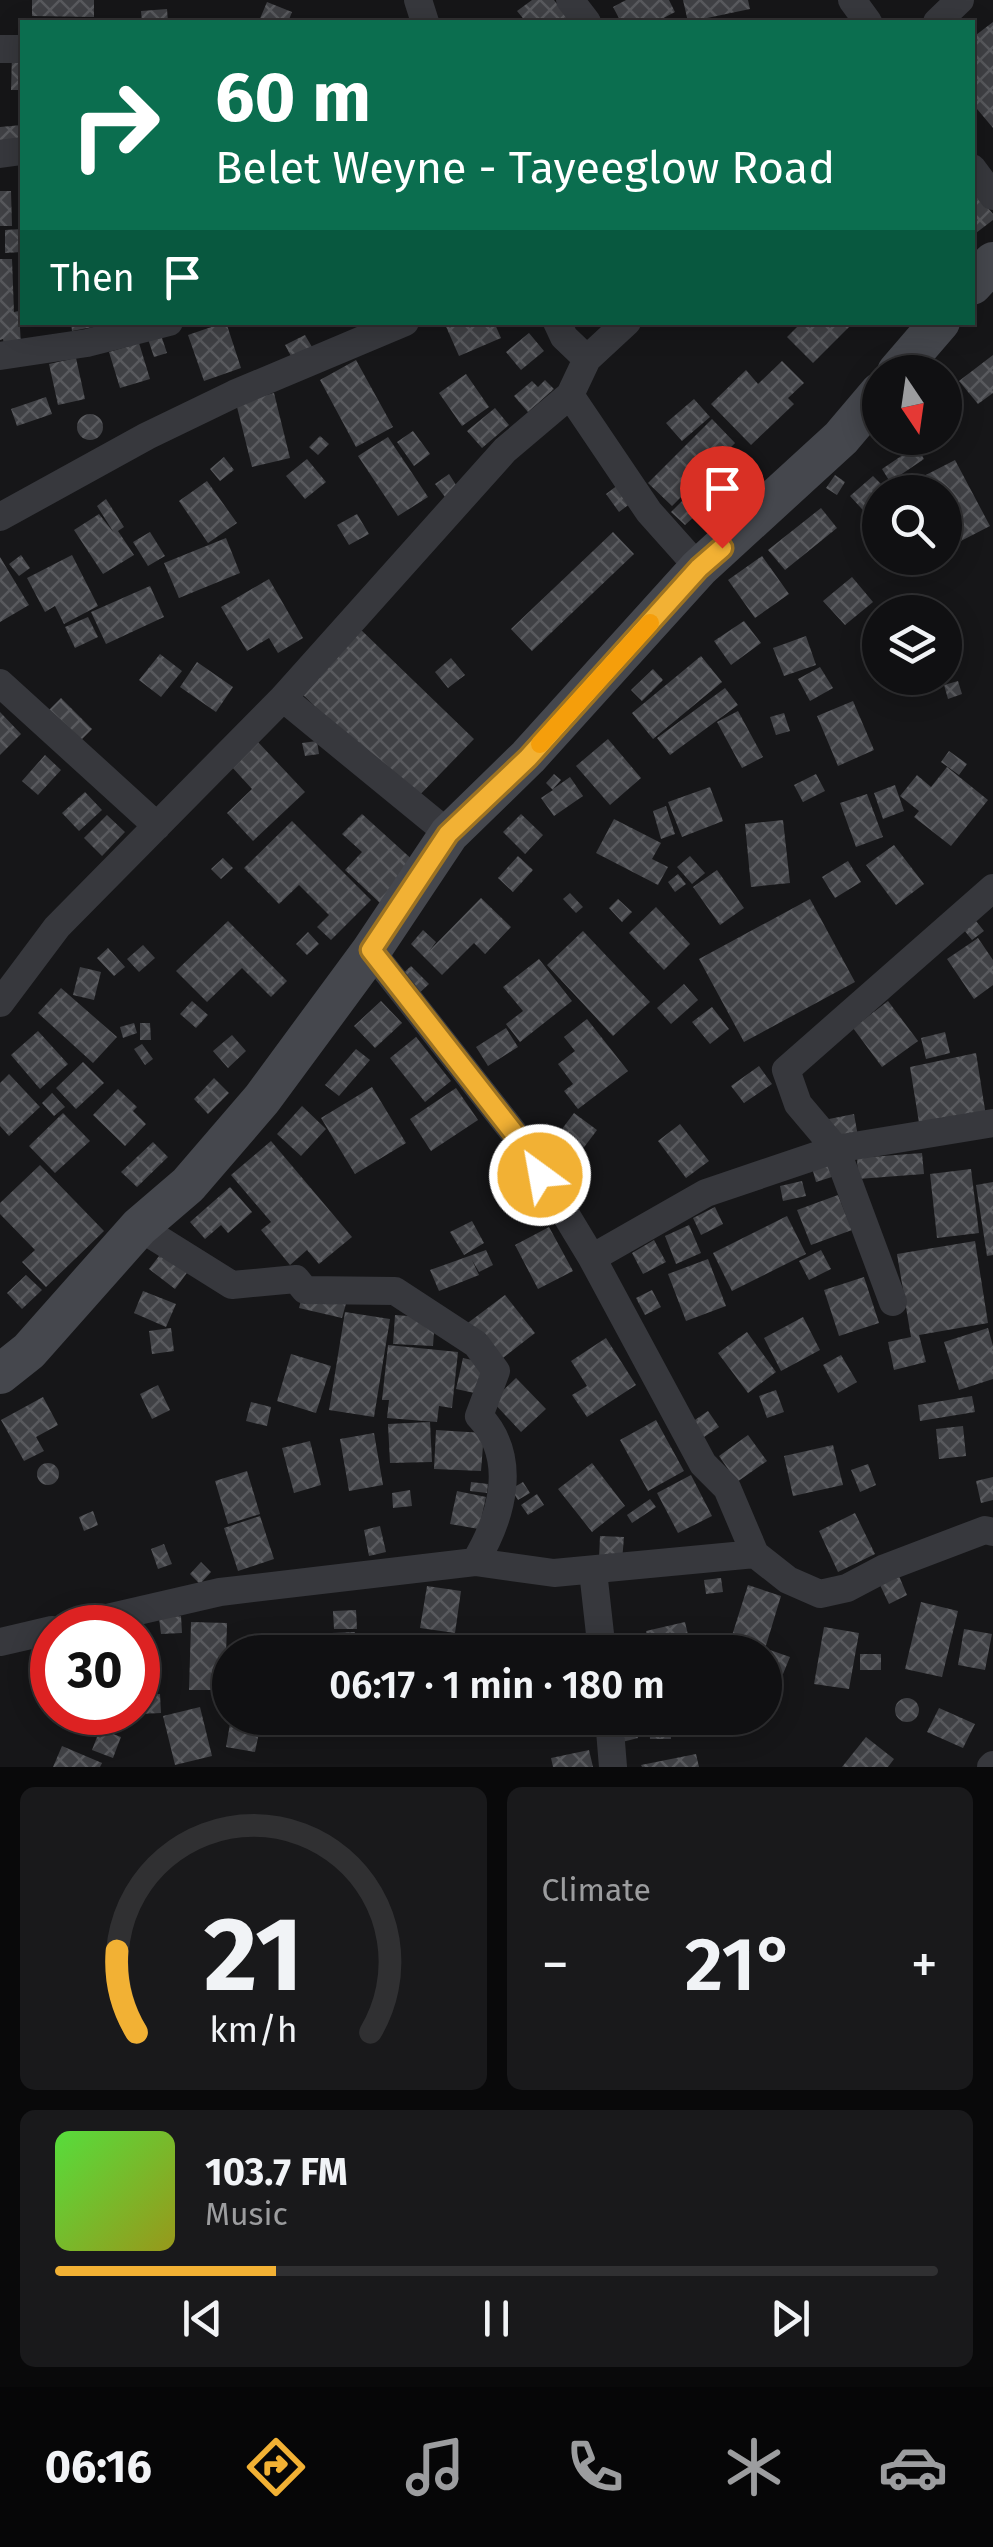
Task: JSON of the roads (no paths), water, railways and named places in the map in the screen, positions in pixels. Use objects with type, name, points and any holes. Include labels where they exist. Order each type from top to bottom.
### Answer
[{"type":"main road","points":[[975,282],[993,262]]},
{"type":"main road","points":[[912,355],[937,325]]},
{"type":"main road","points":[[0,1374],[29,1351],[140,1226],[188,1185],[262,1099],[371,950],[448,834],[528,758],[699,568],[840,438],[862,413]]},
{"type":"street","points":[[570,0],[585,20]]},
{"type":"street","points":[[938,20],[960,0]]},
{"type":"street","points":[[975,172],[993,196]]},
{"type":"street","points":[[0,356],[87,343],[156,325]]},
{"type":"street","points":[[0,517],[216,402],[398,325]]},
{"type":"street","points":[[558,325],[564,337],[587,358]]},
{"type":"street","points":[[0,1003],[57,927],[283,698],[505,450],[570,395],[587,358],[624,325]]},
{"type":"street","points":[[570,395],[649,512],[699,568]]},
{"type":"street","points":[[0,682],[157,826]]},
{"type":"street","points":[[283,698],[448,834]]},
{"type":"street","points":[[893,1302],[836,1149],[798,1104],[786,1070],[993,888]]},
{"type":"street","points":[[371,950],[525,1147],[592,1258],[703,1464],[727,1488],[756,1554],[788,1580],[820,1594],[847,1588],[886,1568],[986,1530],[993,1532]]},
{"type":"street","points":[[592,1258],[706,1194],[836,1149],[993,1122]]},
{"type":"street","points":[[140,1226],[232,1284],[296,1278],[305,1290],[396,1291],[476,1344],[496,1372],[479,1416],[493,1430],[503,1454],[494,1531],[475,1562]]},
{"type":"street","points":[[160,1606],[220,1592],[475,1562],[554,1573],[756,1554]]},
{"type":"street","points":[[594,1571],[600,1635]]},
{"type":"street","points":[[0,1642],[30,1635]]},
{"type":"street","points":[[610,1735],[613,1767]]}]
